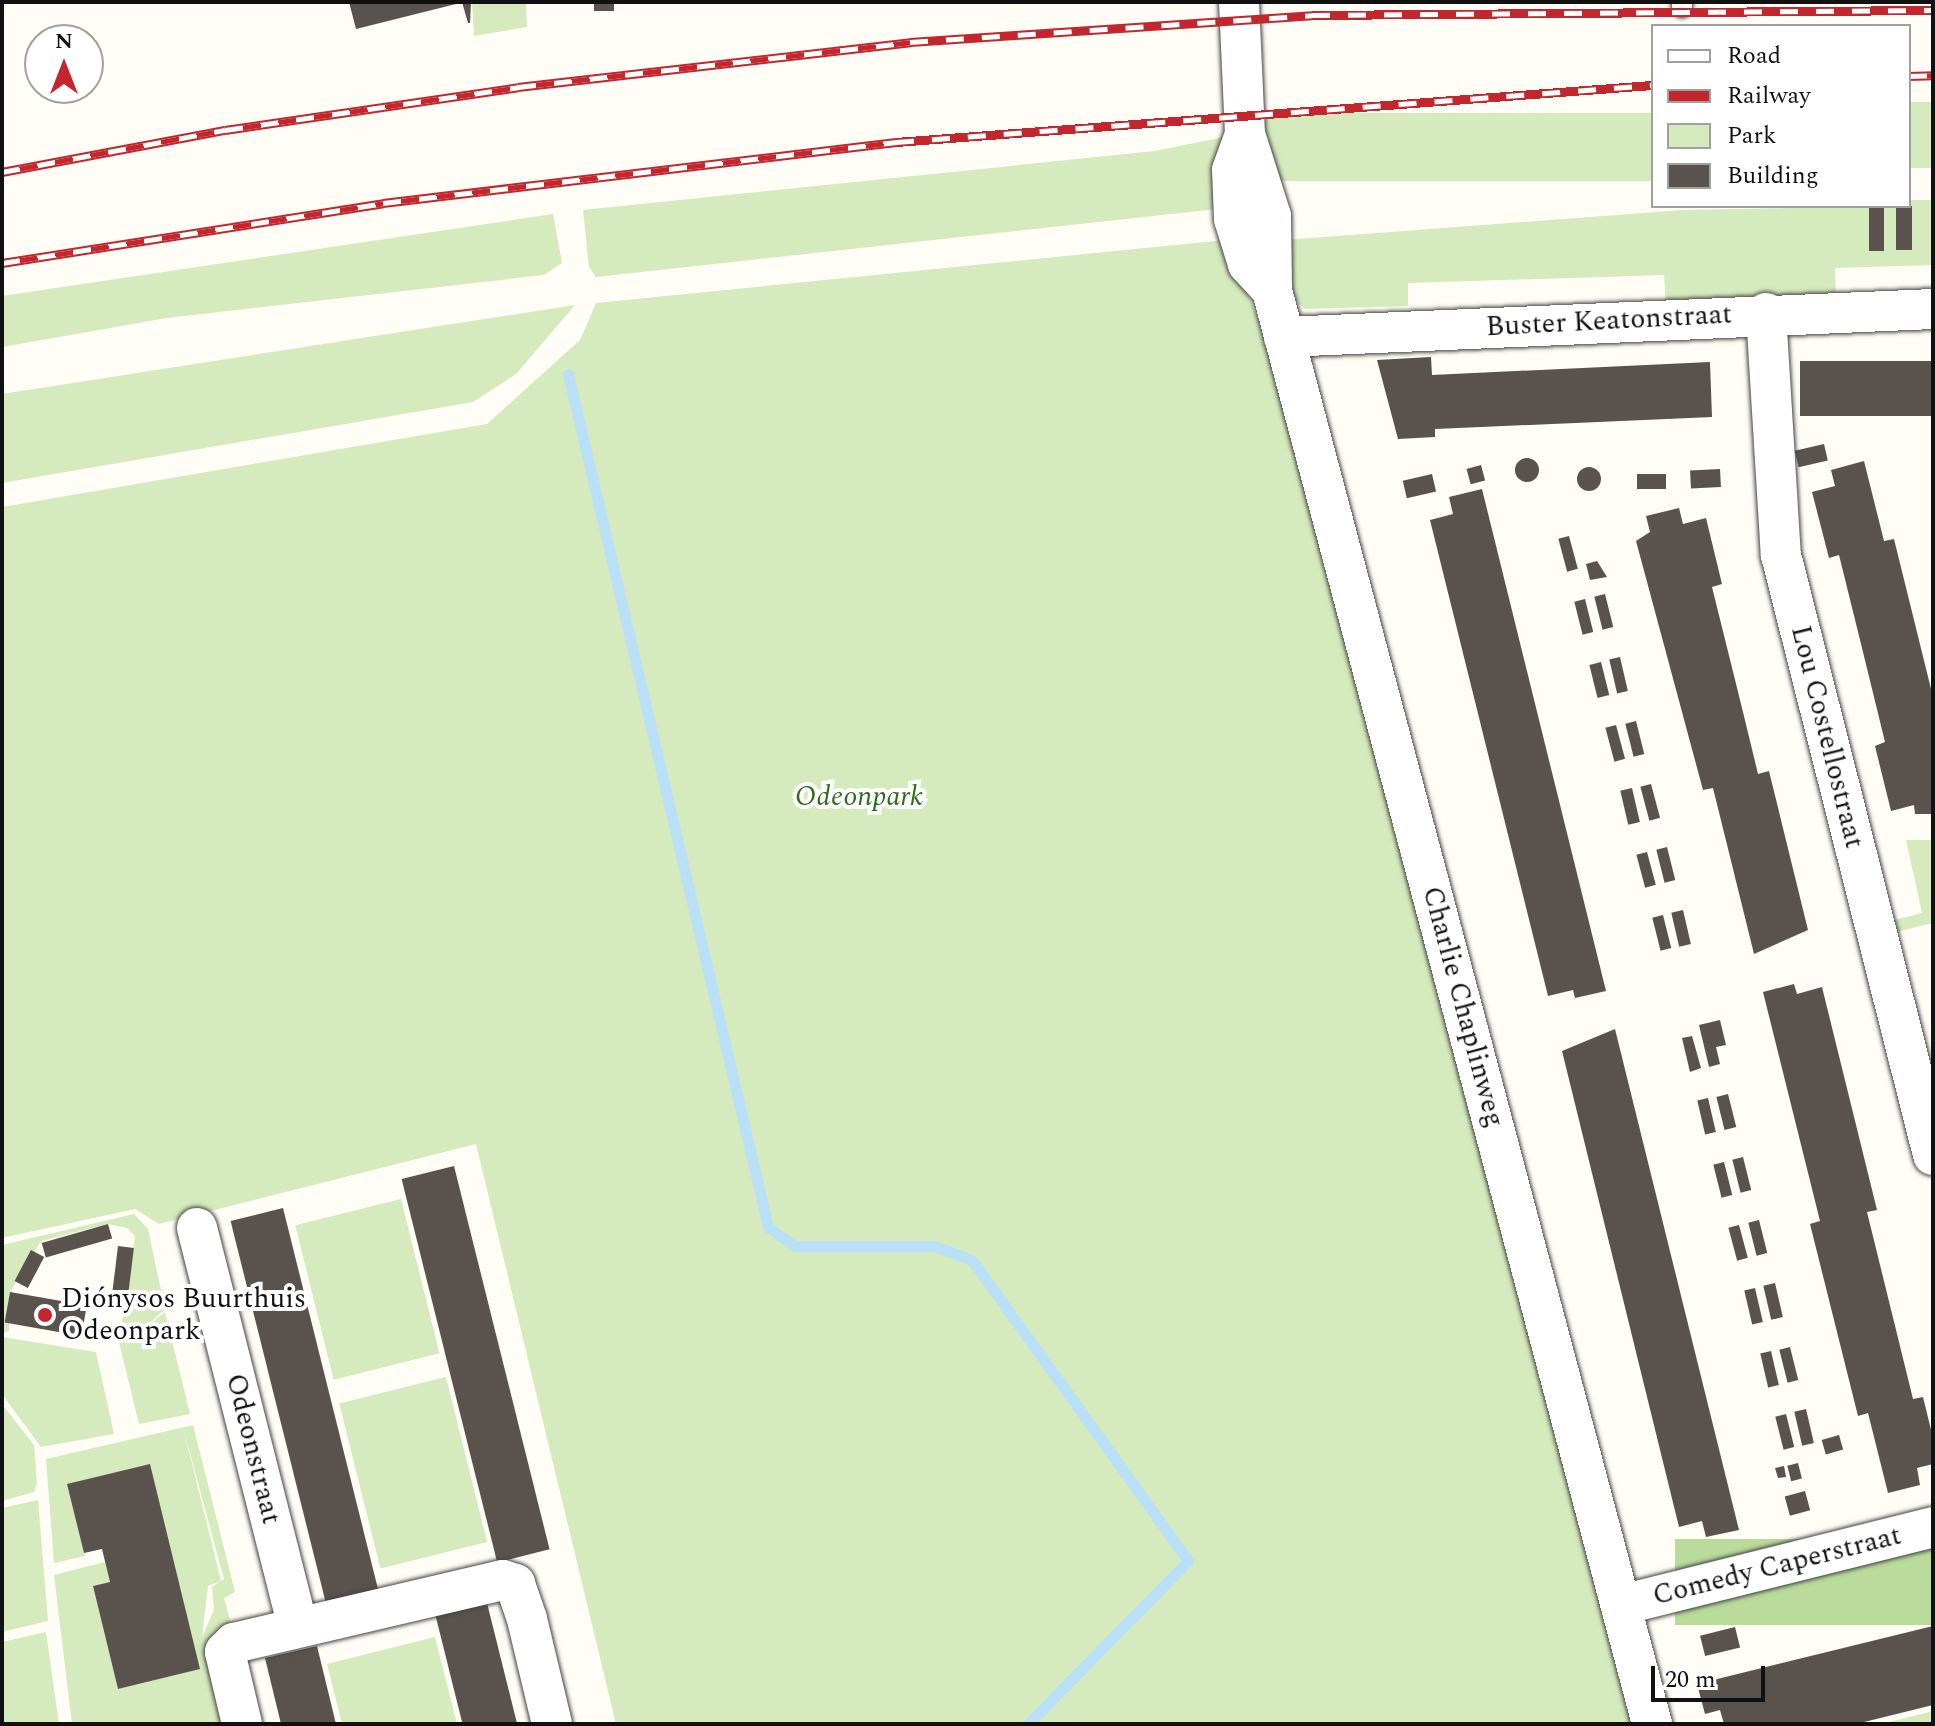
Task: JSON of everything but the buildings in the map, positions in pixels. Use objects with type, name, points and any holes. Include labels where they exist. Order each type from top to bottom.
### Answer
[{"type":"street","name":"Charlie Chaplinweg","points":[[1239,2],[1245,134],[1271,216],[1271,286],[1652,1724]]},
{"type":"street","name":"Buster Keatonstraat","points":[[1284,337],[1766,313],[1933,309]]},
{"type":"street","name":"Lou Costellostraat","points":[[1766,313],[1781,555],[1933,1155]]},
{"type":"street","name":"Odeonstraat","points":[[197,1228],[297,1624]]},
{"type":"street","name":"Comedy Caperstraat","points":[[1621,1605],[1933,1527]]},
{"type":"street","points":[[242,1724],[225,1652],[297,1624],[474,1584],[515,1584],[552,1724]]},
{"type":"green space","points":[[472,2],[526,2],[527,27],[474,36]]},
{"type":"green space","points":[[1911,102],[1933,102],[1933,168],[1911,168]]},
{"type":"green space","points":[[1263,113],[1651,113],[1651,181],[1263,181]]},
{"type":"green space","points":[[1224,137],[1217,209],[596,277],[589,267],[583,210],[1155,151]]},
{"type":"green space","points":[[1911,200],[1933,200],[1933,265],[1835,268],[1836,300],[1666,305],[1664,275],[1408,283],[1408,306],[1305,309],[1289,295],[1284,240],[1683,210],[1911,208]]},
{"type":"green space","points":[[553,214],[562,263],[544,275],[167,318],[2,347],[2,296]]},
{"type":"green space","name":"Odeonpark","points":[[1225,240],[1280,371],[1645,1724],[616,1724],[476,1144],[159,1224],[135,1209],[2,1238],[2,507],[487,424],[580,340],[596,303]]},
{"type":"green space","points":[[575,305],[516,374],[473,402],[2,483],[2,394]]},
{"type":"green space","points":[[1906,840],[1933,840],[1933,923],[1896,932],[1894,920],[1922,913]]},
{"type":"green space","points":[[401,1199],[439,1353],[334,1380],[295,1225]]},
{"type":"green space","points":[[134,1214],[148,1229],[165,1309],[131,1340],[165,1312],[190,1414],[139,1424],[119,1342],[135,1236],[127,1228],[108,1224],[41,1241],[10,1292],[9,1331],[2,1333],[2,1245]]},
{"type":"green space","points":[[2,1337],[96,1352],[114,1434],[41,1447],[2,1394]]},
{"type":"green space","points":[[446,1377],[487,1542],[380,1569],[339,1404]]},
{"type":"green space","points":[[2,1404],[34,1445],[37,1483],[34,1492],[2,1501]]},
{"type":"green space","points":[[193,1425],[235,1592],[224,1598],[233,1631],[226,1724],[72,1724],[54,1575],[105,1562],[110,1582],[93,1586],[118,1689],[199,1669],[68,1484],[85,1556],[54,1563],[46,1459],[183,1427]],"holes":[[[183,1427],[224,1579],[221,1581]],[[221,1581],[212,1587],[214,1610],[202,1637],[208,1586]]]},
{"type":"green space","points":[[38,1500],[48,1621],[2,1632],[2,1508]]},
{"type":"green space","points":[[1675,1539],[1933,1539],[1933,1625],[1675,1625]]},
{"type":"green space","points":[[46,1632],[59,1724],[2,1724],[2,1642]]},
{"type":"green space","points":[[435,1637],[457,1724],[342,1724],[327,1664]]},
{"type":"green space","points":[[1933,1711],[1933,1724],[1881,1724]]},
{"type":"waterway","points":[[568,374],[768,1227],[795,1246],[934,1246],[972,1260],[1188,1561],[1028,1724]]},
{"type":"railway","points":[[2,172],[225,130],[518,87],[910,42],[1312,15],[1933,10]]},
{"type":"railway","points":[[1911,76],[1933,75]]},
{"type":"railway","points":[[2,263],[383,203],[896,142],[1651,85]]},
{"type":"place","name":"Diónysos Buurthuis Odeonpark","points":[[45,1315]]}]
